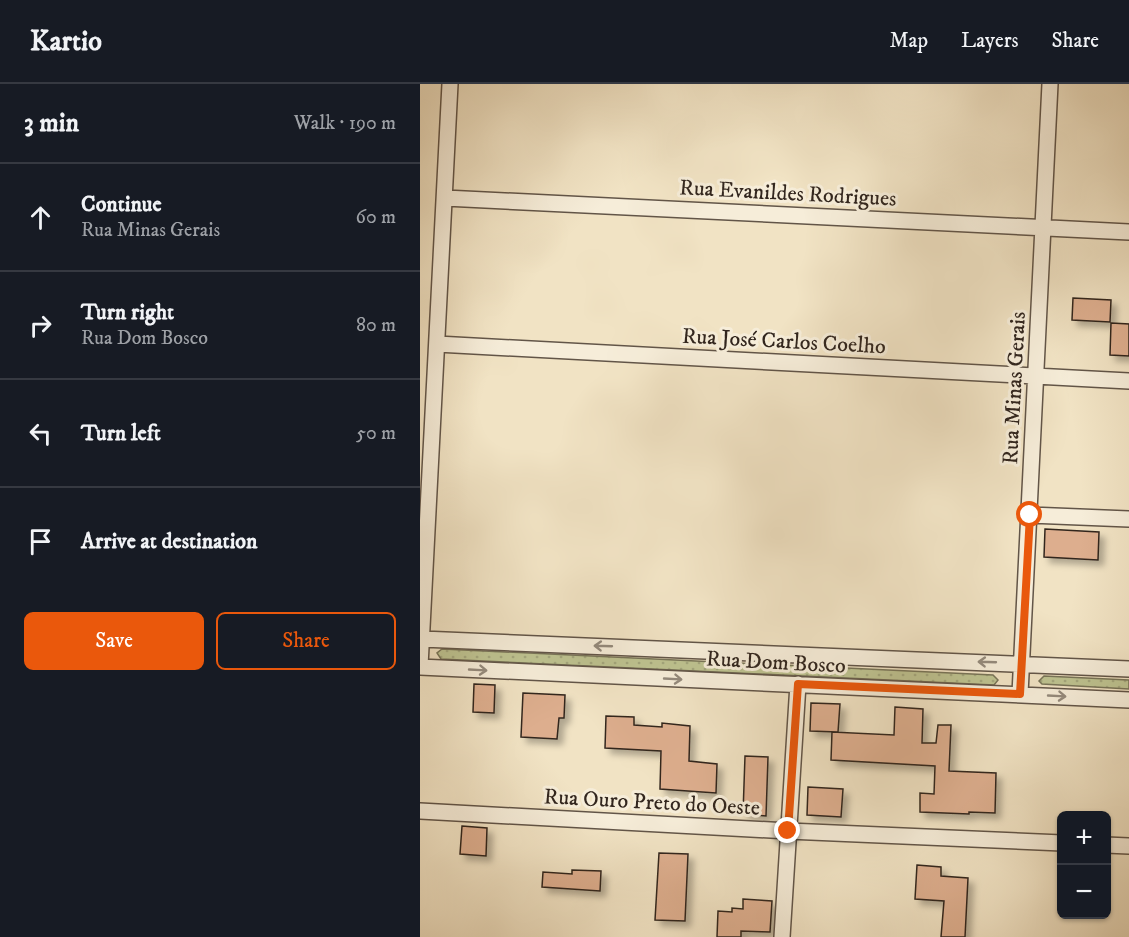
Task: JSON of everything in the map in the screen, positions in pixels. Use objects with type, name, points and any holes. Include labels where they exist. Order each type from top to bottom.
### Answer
[{"type":"street","points":[[420,666],[450,84]]},
{"type":"street","name":"Rua Minas Gerais","points":[[1020,694],[1050,84]]},
{"type":"street","name":"Rua Evanildes Rodrigues","points":[[445,198],[1129,232]]},
{"type":"street","name":"Rua José Carlos Coelho","points":[[437,344],[1129,381]]},
{"type":"street","points":[[1030,515],[1129,519]]},
{"type":"street","name":"Rua Dom Bosco","points":[[422,639],[1129,669]]},
{"type":"street","name":"Rua Dom Bosco","points":[[420,666],[1129,700]]},
{"type":"street","points":[[782,937],[798,684]]},
{"type":"street","name":"Rua Ouro Preto do Oeste","points":[[420,811],[1057,843]]},
{"type":"street","points":[[1111,845],[1129,846]]},
{"type":"green space","points":[[442,649],[993,675],[998,680],[994,685],[441,659],[437,653]]},
{"type":"green space","points":[[1044,676],[1129,680],[1129,689],[1042,684],[1039,681]]},
{"type":"building","points":[[1073,298],[1111,300],[1110,322],[1072,320]]},
{"type":"building","points":[[1111,323],[1129,324],[1129,356],[1110,355]]},
{"type":"building","points":[[1045,529],[1099,532],[1098,560],[1044,557]]},
{"type":"building","points":[[474,684],[495,685],[494,713],[473,712]]},
{"type":"building","points":[[523,693],[565,695],[564,718],[559,718],[557,739],[521,737]]},
{"type":"building","points":[[811,703],[840,704],[838,732],[810,731]]},
{"type":"building","points":[[895,707],[923,709],[922,743],[936,743],[938,725],[951,725],[949,771],[996,773],[995,813],[920,812],[920,793],[934,794],[935,766],[831,760],[832,732],[894,735]]},
{"type":"building","points":[[606,716],[634,717],[634,725],[662,727],[662,723],[690,726],[689,761],[717,764],[716,793],[660,789],[661,751],[605,748]]},
{"type":"building","points":[[745,756],[768,757],[766,816],[743,814]]},
{"type":"building","points":[[808,787],[843,789],[841,817],[807,815]]},
{"type":"building","points":[[462,826],[487,828],[486,856],[460,854]]},
{"type":"building","points":[[659,853],[688,854],[685,921],[655,920]]},
{"type":"building","points":[[917,865],[941,867],[941,876],[968,878],[965,937],[941,937],[944,901],[915,899]]},
{"type":"building","points":[[572,870],[601,871],[600,891],[542,887],[543,872],[572,874]]},
{"type":"building","points":[[743,899],[772,901],[770,932],[741,931],[741,937],[717,937],[718,911],[732,912],[732,908],[743,909]]},
{"type":"route","points":[[788,831],[798,684],[1020,694],[1030,515]]}]
